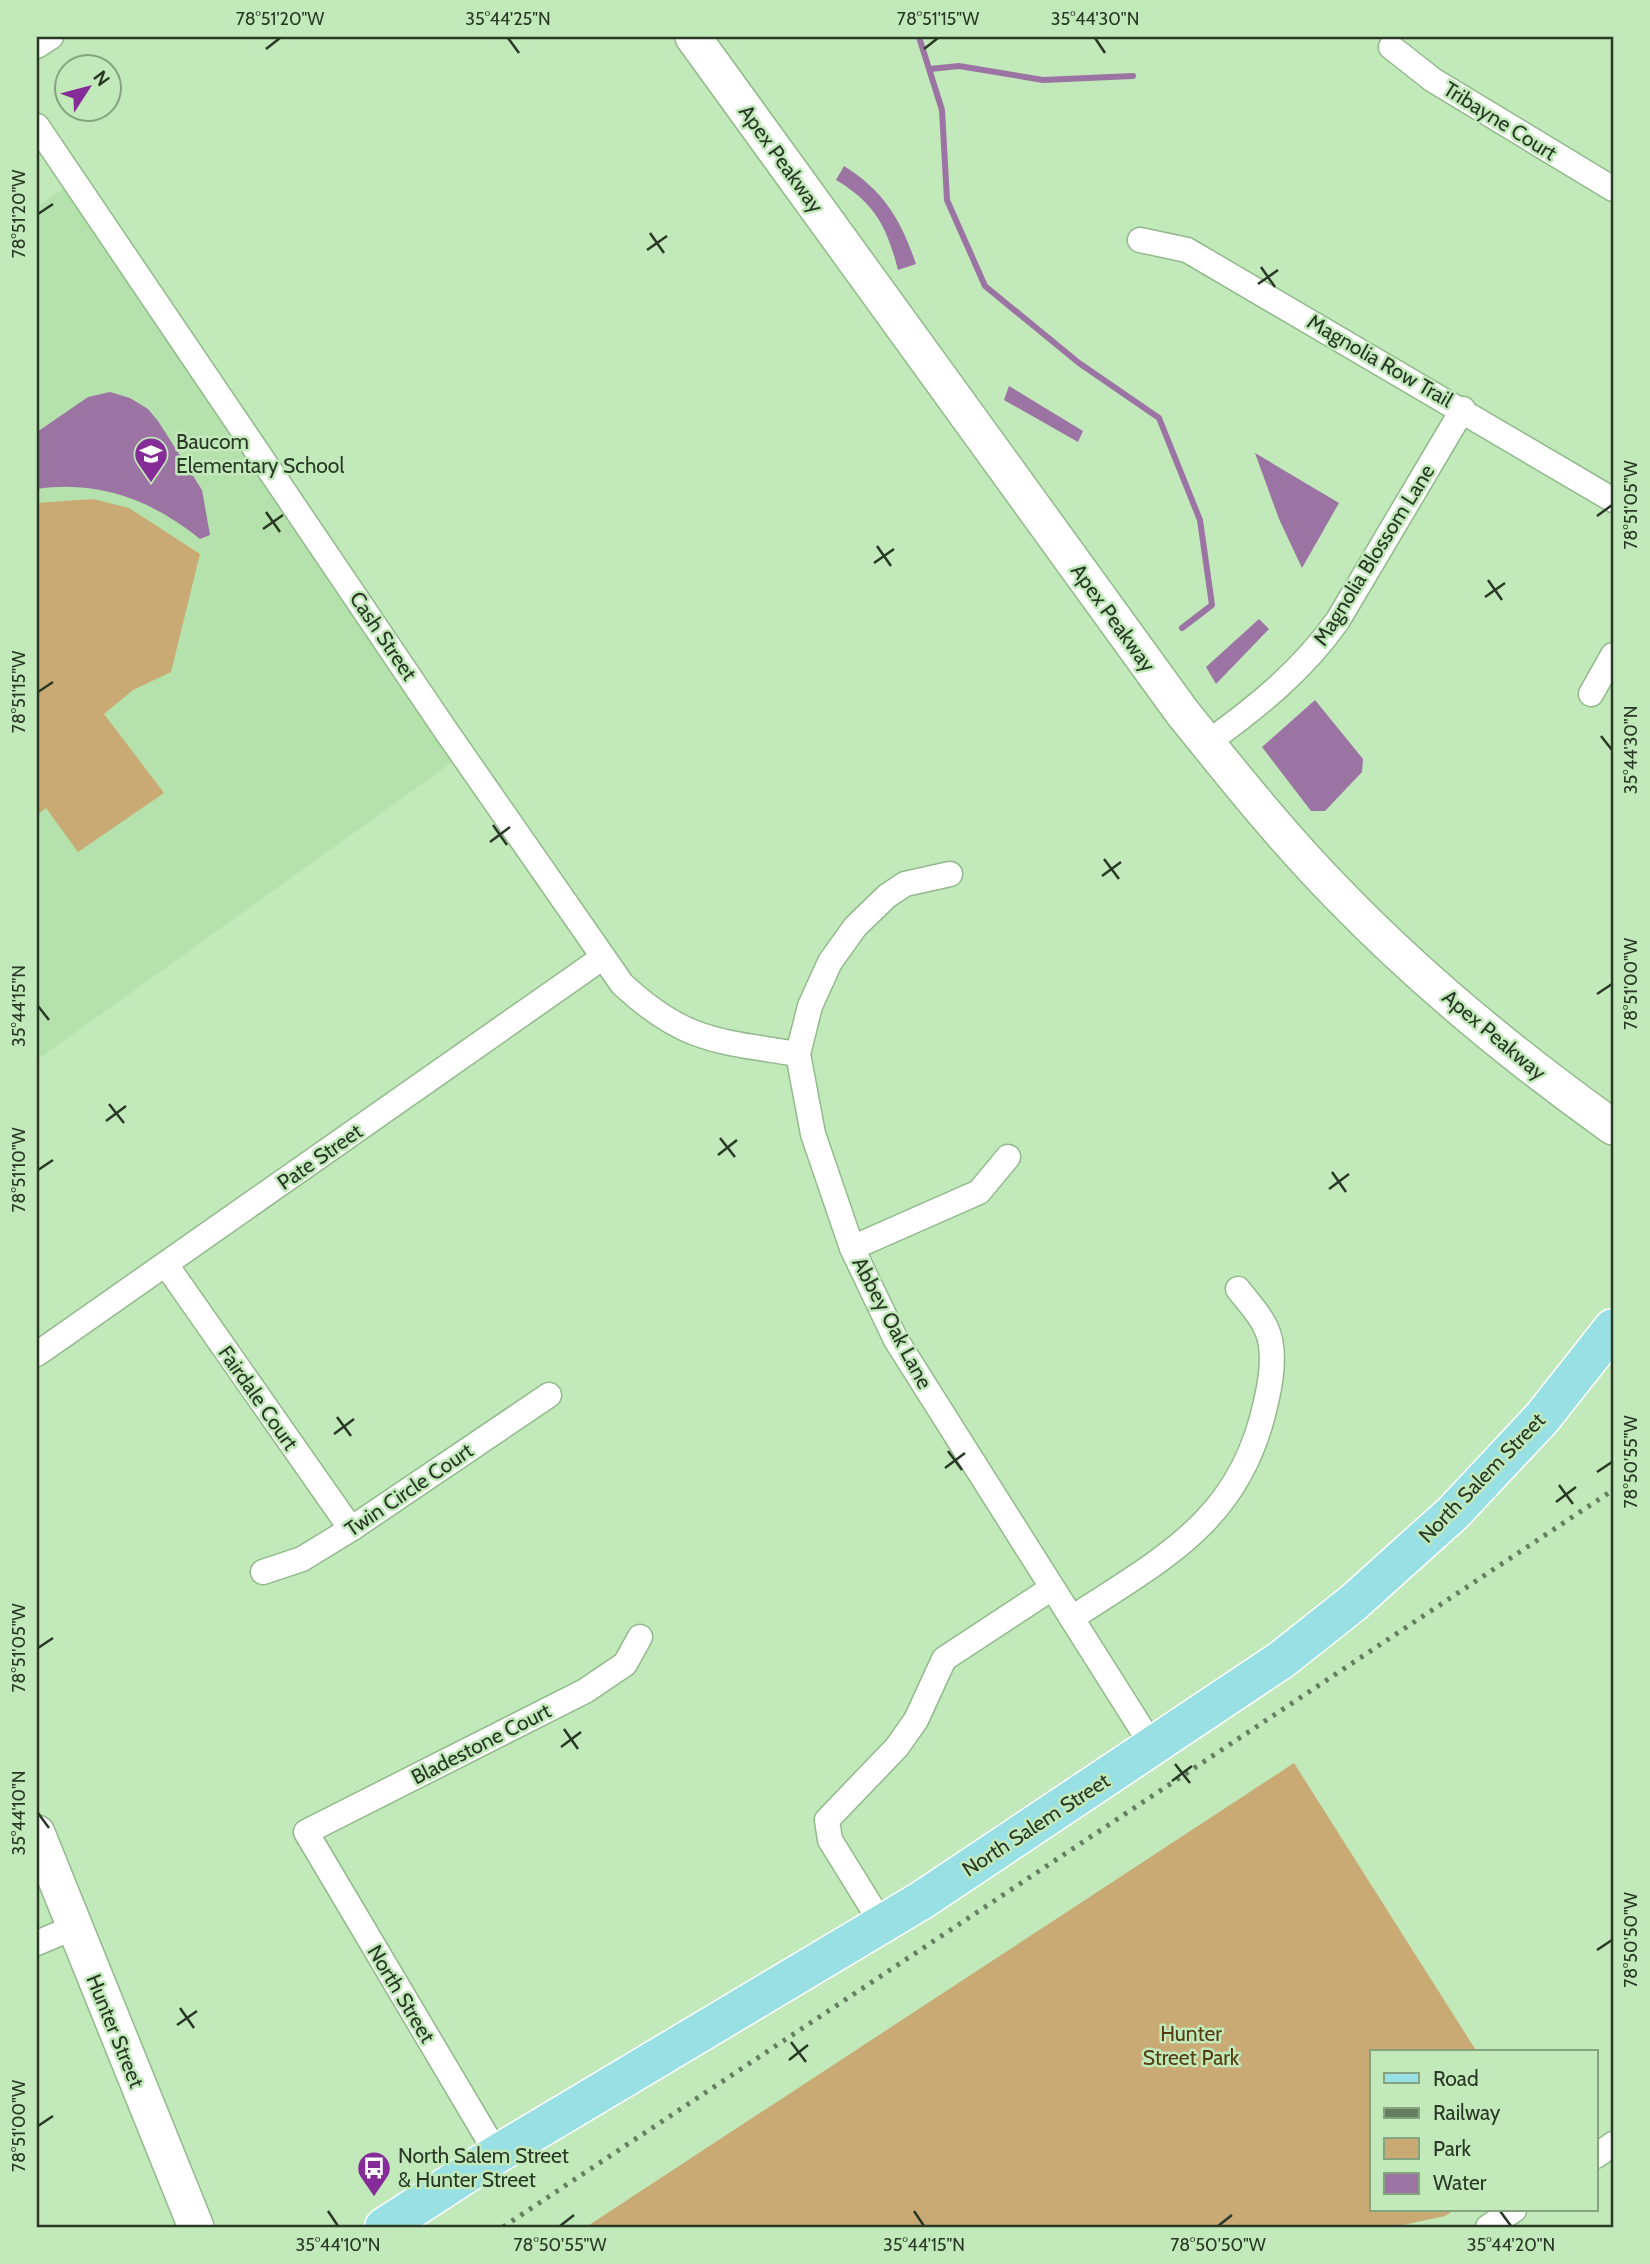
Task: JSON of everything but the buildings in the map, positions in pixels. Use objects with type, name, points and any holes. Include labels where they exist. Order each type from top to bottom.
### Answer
[{"type":"main road","name":"Apex Peakway","points":[[693,37],[1087,582],[1207,743],[1338,894],[1423,976],[1522,1061],[1613,1127]]},
{"type":"main road","name":"North Salem Street","points":[[384,2227],[497,2154],[882,1924],[1153,1747],[1309,1639],[1443,1522],[1502,1464],[1613,1328]]},
{"type":"main road","name":"Hunter Street","points":[[37,1833],[72,1928],[196,2227]]},
{"type":"street","points":[[37,46],[51,37]]},
{"type":"street","name":"Tribayne Court","points":[[1391,47],[1433,80],[1613,189]]},
{"type":"street","name":"Cash Street","points":[[37,126],[602,958],[629,991],[673,1025],[716,1041],[798,1054]]},
{"type":"street","name":"Magnolia Row Trail","points":[[1140,240],[1187,250],[1463,409],[1613,500]]},
{"type":"street","name":"Magnolia Blossom Lane","points":[[1207,743],[1266,697],[1318,647],[1338,620],[1463,409]]},
{"type":"street","points":[[1591,694],[1613,654]]},
{"type":"street","name":"Abbey Oak Lane","points":[[950,874],[905,884],[887,896],[855,927],[818,984],[798,1054],[819,1157],[852,1248],[896,1340],[1153,1747]]},
{"type":"street","name":"Pate Street","points":[[37,1354],[167,1266],[602,958]]},
{"type":"street","points":[[852,1248],[979,1192],[1009,1157]]},
{"type":"street","name":"Fairdale Court","points":[[167,1266],[351,1530]]},
{"type":"street","points":[[1072,1618],[1168,1555],[1189,1537],[1218,1508],[1248,1461],[1261,1427],[1270,1384],[1270,1349],[1266,1328],[1238,1289]]},
{"type":"street","name":"Twin Circle Court","points":[[263,1572],[302,1559],[351,1530],[549,1395]]},
{"type":"street","points":[[882,1924],[830,1840],[827,1820],[897,1747],[916,1720],[944,1659],[1052,1588]]},
{"type":"street","name":"Bladestone Court","points":[[306,1832],[585,1691],[625,1664],[640,1637]]},
{"type":"street","name":"North Street","points":[[306,1832],[497,2154]]},
{"type":"street","points":[[37,1943],[72,1928]]},
{"type":"street","points":[[1598,2155],[1613,2144]]},
{"type":"street","points":[[1488,2227],[1511,2212]]},
{"type":"shaded area","name":"Baucom Elementary School","points":[[64,188],[454,761],[37,1060],[37,207]]},
{"type":"green space","points":[[93,499],[129,508],[200,554],[171,672],[133,690],[104,714],[164,793],[78,852],[46,808],[37,815],[37,503]]},
{"type":"green space","name":"Hunter Street Park","points":[[1294,1763],[1476,2050],[1370,2050],[1370,2212],[1452,2212],[1445,2216],[1394,2227],[586,2227]]},
{"type":"water","points":[[844,166],[870,186],[889,208],[904,234],[916,264],[898,270],[884,229],[870,207],[836,180]]},
{"type":"water","points":[[1009,386],[1083,431],[1078,442],[1004,400]]},
{"type":"water","points":[[110,392],[130,398],[148,409],[158,421],[202,490],[210,535],[200,539],[163,513],[123,496],[81,488],[37,489],[37,432],[88,397]]},
{"type":"water","points":[[1255,453],[1339,503],[1302,568],[1279,519]]},
{"type":"water","points":[[1259,619],[1269,629],[1216,684],[1206,667]]},
{"type":"water","points":[[1315,700],[1363,759],[1362,772],[1325,811],[1311,811],[1262,747]]},
{"type":"waterway","points":[[919,37],[942,110],[947,200],[985,286],[1079,363],[1159,418],[1200,520],[1212,605],[1182,628]]},
{"type":"waterway","points":[[930,69],[959,66],[1043,80],[1133,76]]},
{"type":"railway","points":[[503,2227],[1613,1490]]},
{"type":"place","name":"Baucom Elementary School","points":[[151,484]]},
{"type":"place","name":"North Salem Street & Hunter Street","points":[[374,2198]]}]
